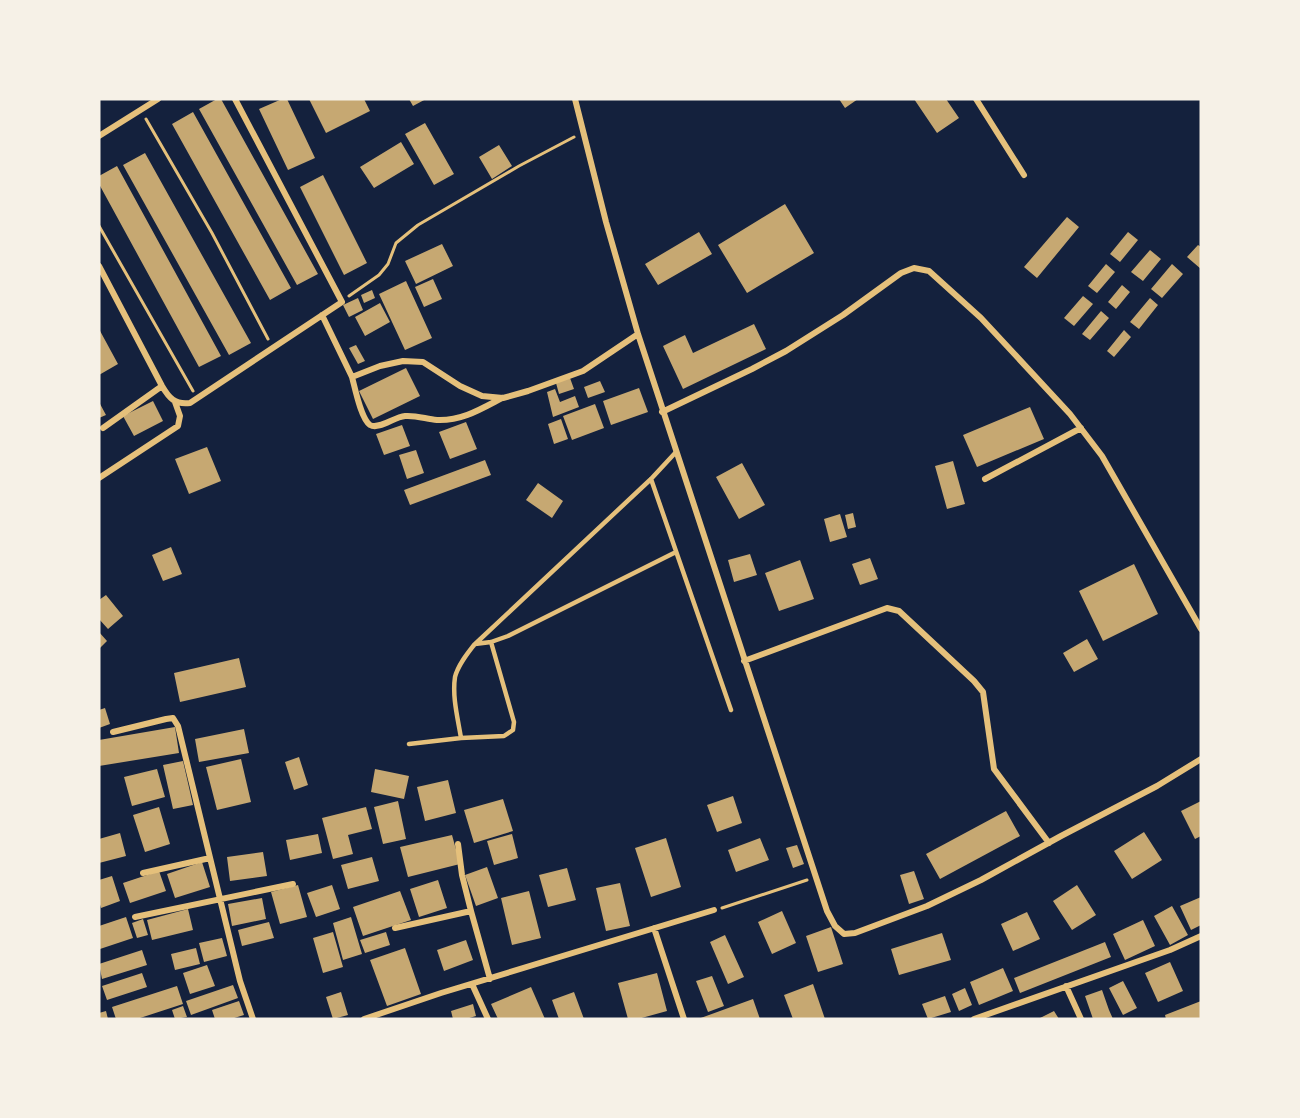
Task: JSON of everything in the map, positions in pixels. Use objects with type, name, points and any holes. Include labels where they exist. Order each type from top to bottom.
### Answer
[{"type":"street","points":[[99,136],[158,99]]},
{"type":"street","points":[[175,402],[190,403],[342,302],[235,99]]},
{"type":"street","points":[[575,99],[606,222],[662,412],[827,911],[835,926],[844,934],[855,933],[927,906],[981,880],[1157,786],[1201,759]]},
{"type":"street","points":[[976,99],[1024,175]]},
{"type":"street","points":[[99,266],[162,386],[175,402],[180,416],[178,426],[99,478]]},
{"type":"street","points":[[662,412],[786,351],[843,315],[901,273],[914,268],[929,271],[981,318],[1082,428],[1102,456],[1201,629]]},
{"type":"street","points":[[322,315],[352,377],[364,419],[370,425],[378,426],[404,416],[434,420],[469,415],[503,398],[583,371],[638,334]]},
{"type":"street","points":[[352,377],[403,361],[423,363],[460,386],[482,396],[503,398]]},
{"type":"street","points":[[103,428],[162,386]]},
{"type":"street","points":[[985,478],[1082,428]]},
{"type":"street","points":[[744,661],[886,608],[899,611],[983,692],[994,769],[1048,843]]},
{"type":"street","points":[[113,732],[166,718],[173,718],[178,726],[240,981],[254,1019]]},
{"type":"street","points":[[458,844],[462,875],[490,979]]},
{"type":"street","points":[[143,873],[210,858]]},
{"type":"street","points":[[135,917],[293,884]]},
{"type":"street","points":[[364,1019],[714,910]]},
{"type":"street","points":[[395,928],[471,911]]},
{"type":"street","points":[[654,928],[684,1019]]},
{"type":"street","points":[[974,1019],[1170,950],[1201,936]]},
{"type":"street","points":[[472,984],[488,1019]]},
{"type":"street","points":[[1066,986],[1080,1019]]},
{"type":"lane","points":[[461,738],[455,677],[461,662],[474,645],[651,479],[676,452]]},
{"type":"lane","points":[[651,479],[731,710]]},
{"type":"lane","points":[[474,645],[508,636],[676,552]]},
{"type":"lane","points":[[409,744],[504,736],[513,730],[514,722],[491,642]]},
{"type":"path","points":[[141,110],[212,233],[273,348]]},
{"type":"path","points":[[342,302],[379,274],[388,264],[396,243],[418,225],[519,166],[584,132]]},
{"type":"path","points":[[99,226],[198,398]]},
{"type":"path","points":[[714,910],[816,877]]},
{"type":"building","points":[[221,99],[318,274],[297,285],[199,109]]},
{"type":"building","points":[[287,99],[315,158],[288,170],[259,109]]},
{"type":"building","points":[[309,99],[364,99],[370,111],[326,133]]},
{"type":"building","points":[[409,99],[426,99],[413,106]]},
{"type":"building","points":[[839,99],[858,99],[845,108]]},
{"type":"building","points":[[914,99],[946,99],[959,118],[937,133]]},
{"type":"building","points":[[193,112],[291,288],[270,300],[172,124]]},
{"type":"building","points":[[425,123],[454,174],[434,185],[405,134]]},
{"type":"building","points":[[401,142],[414,164],[374,188],[360,167]]},
{"type":"building","points":[[499,145],[512,166],[492,179],[479,157]]},
{"type":"building","points":[[145,153],[251,343],[229,355],[123,165]]},
{"type":"building","points":[[117,166],[221,356],[199,367],[99,184],[99,176]]},
{"type":"building","points":[[323,175],[367,263],[344,275],[300,187]]},
{"type":"building","points":[[785,204],[814,253],[747,293],[718,245]]},
{"type":"building","points":[[1067,217],[1079,227],[1037,278],[1024,267]]},
{"type":"building","points":[[699,232],[712,254],[658,285],[645,264]]},
{"type":"building","points":[[1128,232],[1138,240],[1120,262],[1110,254]]},
{"type":"building","points":[[442,244],[453,266],[416,284],[405,261]]},
{"type":"building","points":[[1198,245],[1201,247],[1201,269],[1187,257]]},
{"type":"building","points":[[1150,250],[1161,259],[1143,281],[1131,272]]},
{"type":"building","points":[[1106,264],[1115,272],[1097,293],[1088,286]]},
{"type":"building","points":[[1172,264],[1183,274],[1162,298],[1151,289]]},
{"type":"building","points":[[433,279],[442,299],[424,307],[415,287]]},
{"type":"building","points":[[406,281],[432,338],[405,350],[379,294]]},
{"type":"building","points":[[1122,285],[1130,292],[1116,309],[1108,302]]},
{"type":"building","points":[[372,290],[375,298],[364,303],[361,295]]},
{"type":"building","points":[[1083,296],[1093,304],[1074,326],[1064,318]]},
{"type":"building","points":[[358,298],[363,310],[349,317],[343,305]]},
{"type":"building","points":[[1150,298],[1158,305],[1139,329],[1130,322]]},
{"type":"building","points":[[380,303],[390,322],[365,336],[355,317]]},
{"type":"building","points":[[1101,311],[1109,318],[1090,340],[1082,334]]},
{"type":"building","points":[[754,324],[766,349],[683,389],[663,346],[685,335],[693,353]]},
{"type":"building","points":[[99,329],[118,364],[99,375]]},
{"type":"building","points":[[1124,330],[1131,337],[1114,357],[1107,351]]},
{"type":"building","points":[[356,345],[365,361],[358,364],[349,348]]},
{"type":"building","points":[[406,368],[420,396],[373,419],[359,391]]},
{"type":"building","points":[[570,378],[574,389],[559,394],[556,383]]},
{"type":"building","points":[[600,381],[605,392],[588,398],[584,387]]},
{"type":"building","points":[[639,388],[648,412],[611,425],[603,401]]},
{"type":"building","points":[[555,389],[560,402],[575,396],[579,407],[553,417],[547,392]]},
{"type":"building","points":[[153,401],[163,421],[134,436],[123,416]]},
{"type":"building","points":[[99,402],[106,415],[99,418]]},
{"type":"building","points":[[595,404],[604,428],[572,440],[563,416]]},
{"type":"building","points":[[1030,407],[1044,439],[977,467],[963,435]]},
{"type":"building","points":[[561,419],[568,439],[554,444],[548,424]]},
{"type":"building","points":[[466,422],[477,449],[450,459],[439,432]]},
{"type":"building","points":[[402,425],[410,446],[384,455],[376,434]]},
{"type":"building","points":[[207,447],[221,481],[189,494],[175,459]]},
{"type":"building","points":[[416,450],[424,473],[407,479],[399,455]]},
{"type":"building","points":[[485,460],[491,475],[410,505],[404,490]]},
{"type":"building","points":[[953,461],[965,504],[947,509],[935,466]]},
{"type":"building","points":[[742,463],[765,505],[739,519],[716,477]]},
{"type":"building","points":[[538,483],[563,501],[552,518],[526,500]]},
{"type":"building","points":[[853,513],[856,527],[848,529],[845,515]]},
{"type":"building","points":[[840,514],[847,537],[830,542],[824,519]]},
{"type":"building","points":[[171,547],[182,574],[163,581],[152,555]]},
{"type":"building","points":[[750,554],[757,575],[734,582],[728,560]]},
{"type":"building","points":[[870,558],[878,579],[860,585],[852,564]]},
{"type":"building","points":[[800,560],[814,599],[779,611],[765,573]]},
{"type":"building","points":[[1134,564],[1158,614],[1103,641],[1079,591]]},
{"type":"building","points":[[106,595],[123,616],[108,629],[99,619],[99,600]]},
{"type":"building","points":[[99,632],[107,641],[99,649]]},
{"type":"building","points":[[1087,639],[1098,659],[1074,672],[1063,653]]},
{"type":"building","points":[[239,658],[246,687],[180,702],[174,673]]},
{"type":"building","points":[[105,708],[110,724],[99,728],[99,710]]},
{"type":"building","points":[[175,727],[179,753],[99,766],[99,740]]},
{"type":"building","points":[[244,729],[249,753],[199,762],[195,739]]},
{"type":"building","points":[[299,757],[308,785],[294,790],[285,762]]},
{"type":"building","points":[[241,759],[251,802],[217,810],[206,767]]},
{"type":"building","points":[[183,761],[193,805],[173,809],[163,765]]},
{"type":"building","points":[[157,769],[165,797],[132,806],[124,777]]},
{"type":"building","points":[[375,769],[409,776],[404,799],[371,792]]},
{"type":"building","points":[[448,780],[456,813],[425,821],[417,787]]},
{"type":"building","points":[[733,796],[742,823],[717,832],[707,805]]},
{"type":"building","points":[[503,799],[513,831],[474,843],[464,810]]},
{"type":"building","points":[[398,801],[406,839],[383,844],[374,807]]},
{"type":"building","points":[[1201,801],[1201,836],[1195,839],[1181,811]]},
{"type":"building","points":[[159,807],[170,844],[145,852],[133,815]]},
{"type":"building","points":[[366,807],[372,829],[348,835],[353,854],[333,859],[322,818]]},
{"type":"building","points":[[1006,811],[1020,836],[940,879],[926,854]]},
{"type":"building","points":[[1144,832],[1162,860],[1132,879],[1114,851]]},
{"type":"building","points":[[120,833],[126,856],[99,863],[99,839]]},
{"type":"building","points":[[318,834],[322,853],[290,860],[286,840]]},
{"type":"building","points":[[512,834],[518,858],[494,865],[487,841]]},
{"type":"building","points":[[452,835],[460,864],[408,877],[400,847]]},
{"type":"building","points":[[666,838],[681,887],[651,897],[635,848]]},
{"type":"building","points":[[760,838],[769,860],[736,872],[728,850]]},
{"type":"building","points":[[797,845],[804,864],[793,868],[786,848]]},
{"type":"building","points":[[263,852],[267,876],[230,881],[227,857]]},
{"type":"building","points":[[372,857],[379,881],[348,889],[341,865]]},
{"type":"building","points":[[202,862],[210,887],[175,898],[167,874]]},
{"type":"building","points":[[487,867],[498,898],[476,906],[465,875]]},
{"type":"building","points":[[567,868],[576,900],[548,907],[539,875]]},
{"type":"building","points":[[159,871],[166,891],[130,903],[123,883]]},
{"type":"building","points":[[914,871],[924,899],[909,904],[900,875]]},
{"type":"building","points":[[112,876],[120,901],[101,908],[99,880]]},
{"type":"building","points":[[438,880],[447,908],[419,917],[410,889]]},
{"type":"building","points":[[620,883],[630,926],[606,931],[596,888]]},
{"type":"building","points":[[298,885],[307,917],[280,924],[271,892]]},
{"type":"building","points":[[332,885],[340,909],[316,917],[307,893]]},
{"type":"building","points":[[1077,885],[1096,915],[1072,930],[1053,901]]},
{"type":"building","points":[[400,891],[411,920],[363,936],[353,907]]},
{"type":"building","points":[[529,891],[541,938],[512,945],[501,898]]},
{"type":"building","points":[[1201,897],[1201,925],[1191,930],[1180,906]]},
{"type":"building","points":[[262,898],[266,919],[232,926],[228,904]]},
{"type":"building","points":[[1172,906],[1188,935],[1170,945],[1154,916]]},
{"type":"building","points":[[188,909],[193,930],[152,940],[147,920]]},
{"type":"building","points":[[782,911],[796,943],[772,954],[758,922]]},
{"type":"building","points":[[1027,912],[1040,939],[1013,951],[1001,924]]},
{"type":"building","points":[[126,917],[133,938],[100,949],[99,926]]},
{"type":"building","points":[[351,917],[362,954],[343,960],[333,923]]},
{"type":"building","points":[[143,919],[148,935],[137,938],[132,923]]},
{"type":"building","points":[[1143,920],[1155,946],[1125,960],[1113,934]]},
{"type":"building","points":[[269,922],[274,938],[242,946],[238,930]]},
{"type":"building","points":[[831,927],[843,964],[818,972],[806,936]]},
{"type":"building","points":[[333,932],[343,967],[323,973],[313,938]]},
{"type":"building","points":[[386,932],[390,945],[365,953],[360,940]]},
{"type":"building","points":[[942,933],[951,960],[899,975],[891,949]]},
{"type":"building","points":[[725,935],[744,977],[728,984],[710,942]]},
{"type":"building","points":[[222,938],[227,956],[204,962],[199,943]]},
{"type":"building","points":[[466,940],[473,960],[444,971],[437,950]]},
{"type":"building","points":[[1105,942],[1111,957],[1020,993],[1014,978]]},
{"type":"building","points":[[196,948],[200,964],[175,970],[171,954]]},
{"type":"building","points":[[405,948],[421,994],[387,1006],[370,960]]},
{"type":"building","points":[[142,950],[147,965],[102,979],[99,964]]},
{"type":"building","points":[[1170,962],[1183,991],[1158,1002],[1145,973]]},
{"type":"building","points":[[207,965],[215,986],[190,994],[183,973]]},
{"type":"building","points":[[1003,968],[1013,991],[979,1005],[970,982]]},
{"type":"building","points":[[142,973],[147,987],[107,1000],[102,986]]},
{"type":"building","points":[[657,973],[667,1011],[638,1019],[628,1019],[618,983]]},
{"type":"building","points":[[712,976],[724,1006],[708,1012],[696,981]]},
{"type":"building","points":[[1123,981],[1137,1008],[1123,1015],[1109,988]]},
{"type":"building","points":[[813,984],[825,1019],[793,1019],[784,995]]},
{"type":"building","points":[[233,985],[238,998],[191,1015],[186,1001]]},
{"type":"building","points":[[177,986],[183,1004],[137,1019],[116,1019],[112,1007]]},
{"type":"building","points":[[531,987],[545,1019],[498,1019],[491,1004]]},
{"type":"building","points":[[965,988],[972,1005],[959,1011],[952,994]]},
{"type":"building","points":[[1102,990],[1113,1019],[1093,1019],[1085,996]]},
{"type":"building","points":[[341,992],[348,1015],[333,1019],[326,997]]},
{"type":"building","points":[[574,992],[584,1019],[559,1019],[552,1000]]},
{"type":"building","points":[[945,996],[951,1012],[928,1019],[922,1004]]},
{"type":"building","points":[[753,999],[760,1019],[698,1019]]},
{"type":"building","points":[[239,1001],[244,1015],[231,1019],[215,1019],[212,1010]]},
{"type":"building","points":[[1201,1001],[1201,1019],[1166,1019],[1165,1015]]},
{"type":"building","points":[[473,1004],[476,1016],[453,1019],[451,1011]]},
{"type":"building","points":[[183,1006],[187,1017],[175,1019],[172,1010]]},
{"type":"building","points":[[106,1011],[108,1019],[99,1019],[99,1013]]},
{"type":"building","points":[[1054,1011],[1059,1019],[1038,1019]]}]
